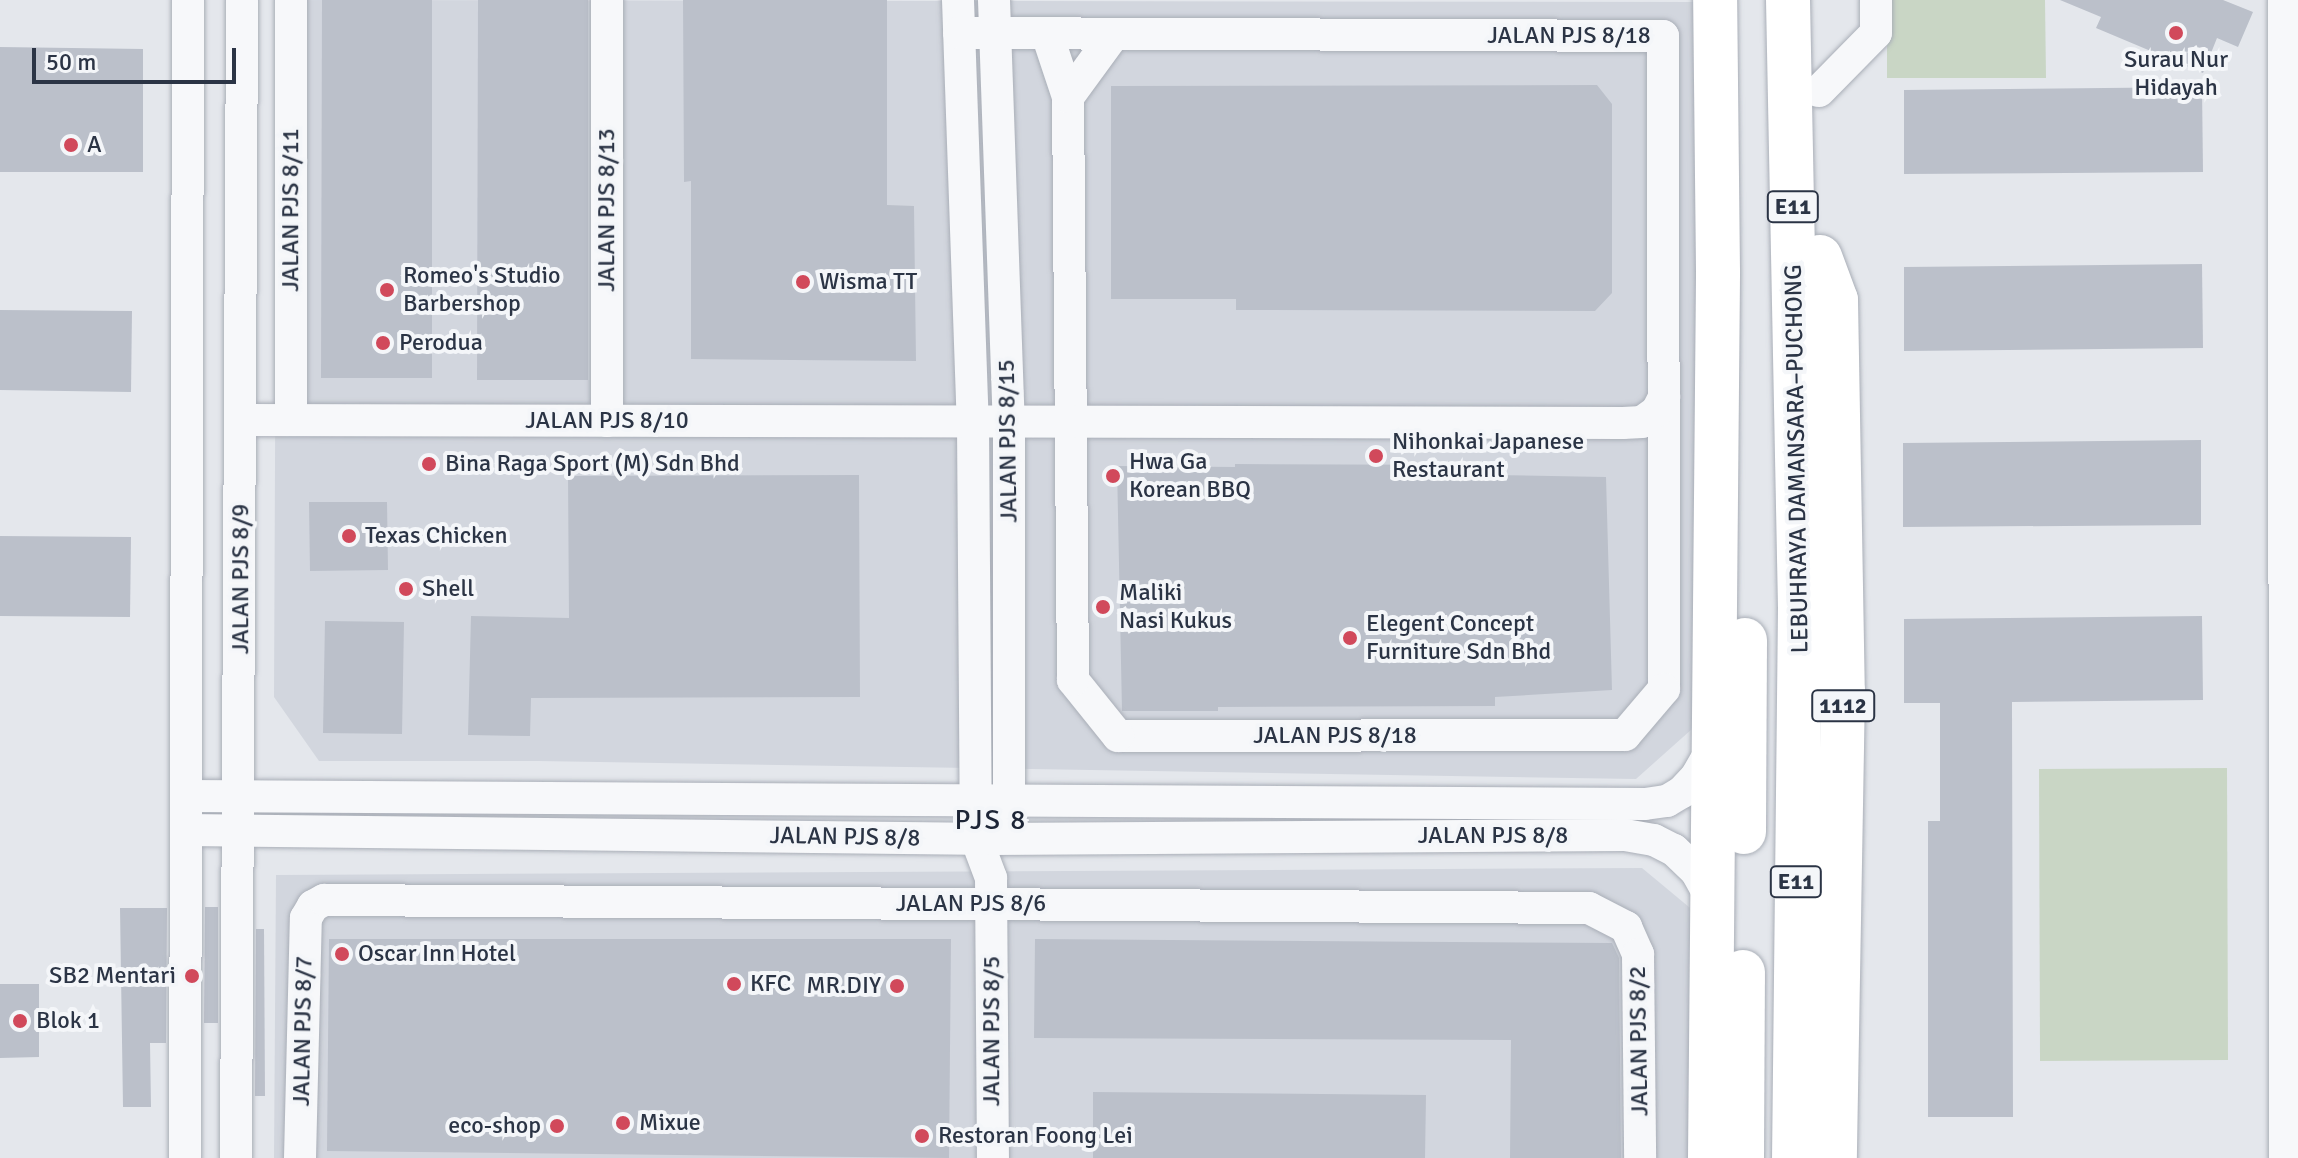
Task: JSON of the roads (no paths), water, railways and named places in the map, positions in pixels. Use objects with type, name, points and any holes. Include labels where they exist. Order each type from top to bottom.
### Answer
[{"type":"highway","points":[[1710,1158],[1718,288],[1715,0]]},
{"type":"highway","name":"LEBUHRAYA DAMANSARA–PUCHONG","points":[[1741,0],[1745,612],[1742,1158]]},
{"type":"highway","name":"LEBUHRAYA DAMANSARA–PUCHONG","points":[[1788,0],[1800,607],[1794,1158]]},
{"type":"highway","points":[[1798,414],[1820,257],[1817,0]]},
{"type":"highway","name":"1112","points":[[1820,257],[1836,300],[1843,660],[1835,1158]]},
{"type":"street","points":[[185,1158],[188,0]]},
{"type":"street","name":"JALAN PJS 8/9","points":[[236,1158],[242,0]]},
{"type":"street","name":"JALAN PJS 8/11","points":[[291,0],[291,420]]},
{"type":"street","name":"JALAN PJS 8/13","points":[[607,0],[607,421]]},
{"type":"street","name":"JALAN PJS 8/15","points":[[958,0],[973,424],[976,838],[991,891]]},
{"type":"street","name":"JALAN PJS 8/15","points":[[991,891],[1009,839],[1009,424],[994,0]]},
{"type":"street","points":[[1819,91],[1876,33],[1876,0]]},
{"type":"street","points":[[2284,0],[2291,133],[2292,555],[2292,973],[2285,1158]]},
{"type":"street","name":"JALAN PJS 8/18","points":[[959,33],[1663,36],[1664,689],[1625,735],[1118,736],[1073,680],[1068,97],[1047,34]]},
{"type":"street","points":[[1068,97],[1114,34]]},
{"type":"street","points":[[1009,424],[1071,410],[1623,423],[1642,422],[1657,411],[1664,397]]},
{"type":"street","name":"JALAN PJS 8/10","points":[[241,420],[1009,424]]},
{"type":"street","name":"JALAN PJS 8/18","points":[[1623,423],[1652,461],[1664,494]]},
{"type":"street","name":"JALAN PJS 8/8","points":[[187,796],[1645,804],[1667,801],[1682,792],[1713,747]]},
{"type":"street","name":"JALAN PJS 8/8","points":[[186,830],[1009,839],[1625,835],[1654,840],[1674,850],[1696,871],[1714,903]]},
{"type":"street","name":"JALAN PJS 8/6","points":[[313,906],[324,900],[991,891],[1589,908],[1626,927]]},
{"type":"street","name":"JALAN PJS 8/5","points":[[991,891],[993,1158]]},
{"type":"street","name":"JALAN PJS 8/7","points":[[300,1158],[306,918],[313,906]]},
{"type":"street","name":"JALAN PJS 8/2","points":[[1626,927],[1638,954],[1640,1158]]},
{"type":"place","name":"Surau Nur Hidayah","points":[[2176,33]]},
{"type":"place","name":"A","points":[[71,145]]},
{"type":"place","name":"Wisma TT","points":[[803,282]]},
{"type":"place","name":"Romeo's Studio Barbershop","points":[[387,290]]},
{"type":"place","name":"Perodua","points":[[383,343]]},
{"type":"place","name":"Nihonkai Japanese Restaurant","points":[[1376,456]]},
{"type":"place","name":"Bina Raga Sport (M) Sdn Bhd","points":[[429,464]]},
{"type":"place","name":"Hwa Ga Korean BBQ","points":[[1113,476]]},
{"type":"place","name":"Texas Chicken","points":[[349,536]]},
{"type":"place","name":"Shell","points":[[406,589]]},
{"type":"place","name":"Maliki Nasi Kukus","points":[[1103,607]]},
{"type":"place","name":"Elegent Concept Furniture Sdn Bhd","points":[[1350,638]]},
{"type":"place","name":"Oscar Inn Hotel","points":[[342,954]]},
{"type":"place","name":"SB2 Mentari","points":[[192,976]]},
{"type":"place","name":"KFC","points":[[734,984]]},
{"type":"place","name":"MR.DIY","points":[[897,986]]},
{"type":"place","name":"Blok 1","points":[[20,1021]]},
{"type":"place","name":"Mixue","points":[[623,1123]]},
{"type":"place","name":"eco-shop","points":[[557,1126]]},
{"type":"place","name":"Restoran Foong Lei","points":[[922,1136]]},
{"type":"district","name":"PJS 8","points":[[991,820]]}]
